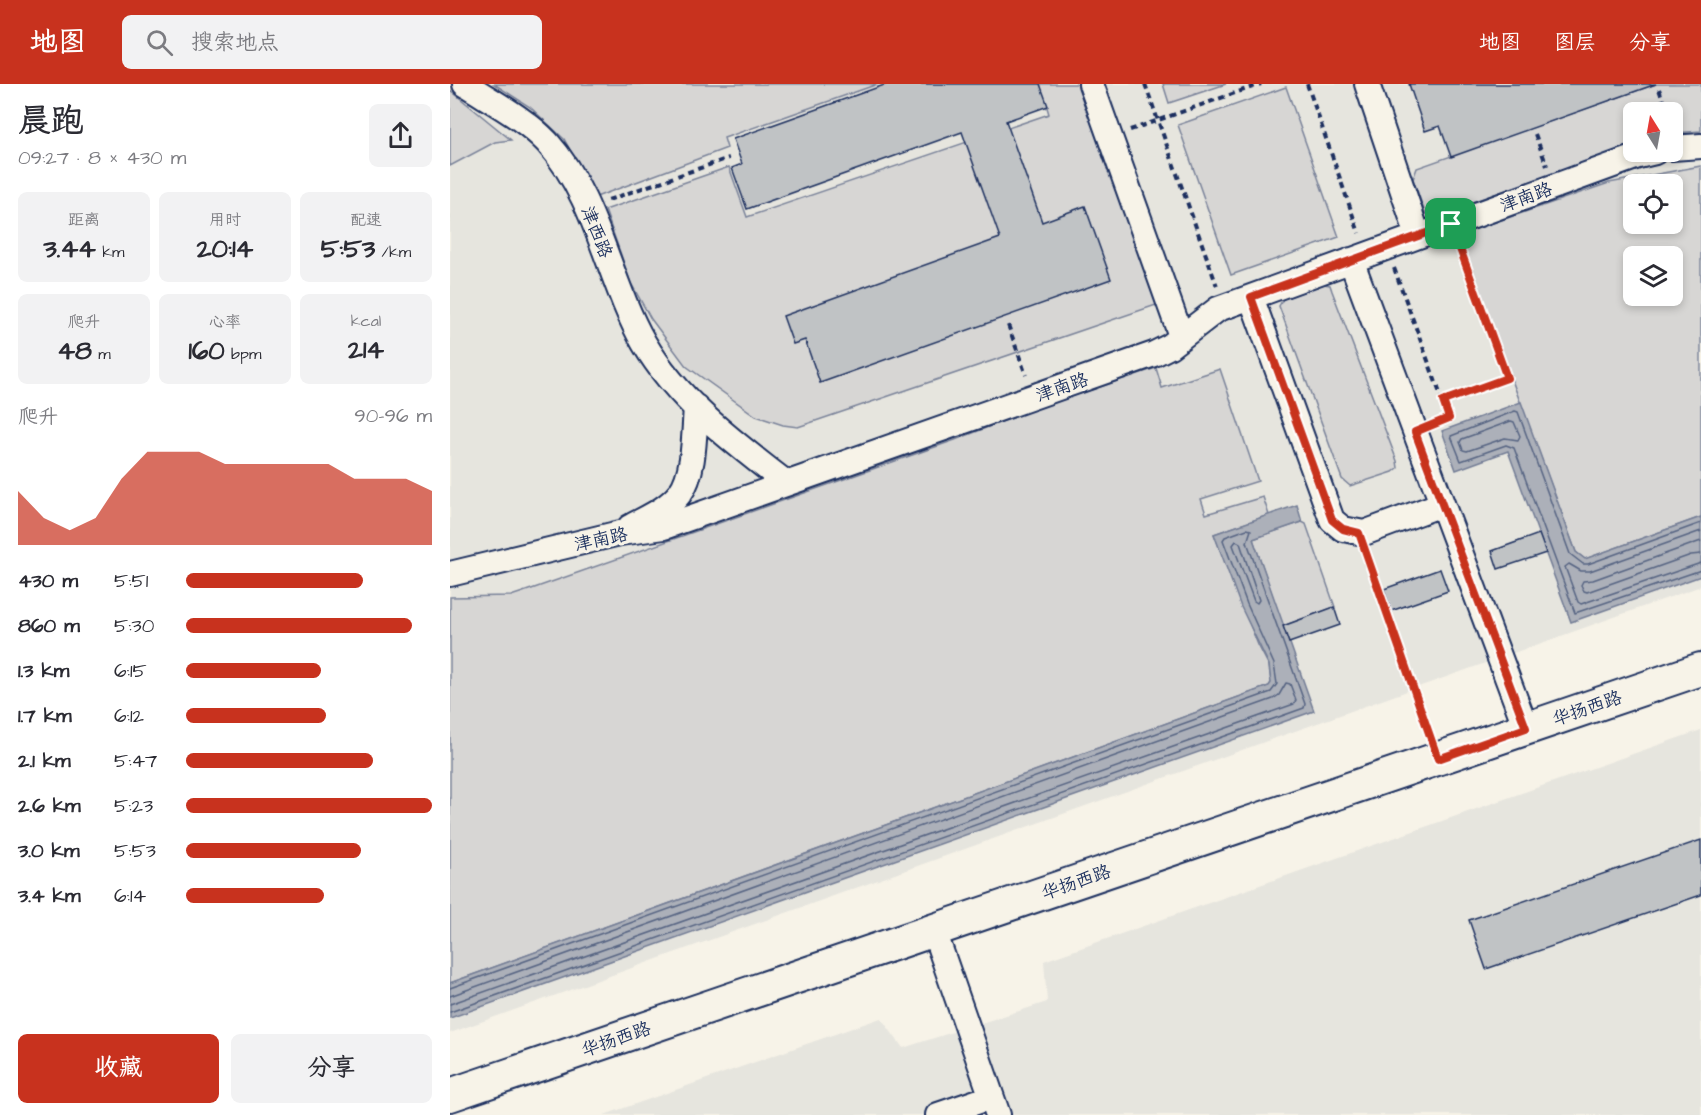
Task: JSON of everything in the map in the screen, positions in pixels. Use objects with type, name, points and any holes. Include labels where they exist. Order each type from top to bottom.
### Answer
[{"type":"main road","name":"华扬西路","points":[[450,1095],[1701,669]]},
{"type":"lane","name":"津西路","points":[[465,84],[520,120],[547,142],[579,188],[626,309],[645,345],[671,381],[722,433],[786,483]]},
{"type":"lane","points":[[1091,84],[1181,336]]},
{"type":"lane","points":[[1367,84],[1418,236]]},
{"type":"lane","points":[[1683,147],[1701,146]]},
{"type":"lane","name":"津南路","points":[[450,574],[620,533],[664,527],[1154,354],[1170,346],[1218,309],[1626,162]]},
{"type":"lane","points":[[1368,254],[1416,433],[1526,728]]},
{"type":"lane","points":[[1251,297],[1332,520],[1343,529],[1364,533],[1439,495]]},
{"type":"lane","points":[[620,533],[668,505],[681,493],[693,452],[696,407]]},
{"type":"lane","points":[[934,931],[994,1106],[938,1115]]},
{"type":"path","points":[[1145,84],[1225,307]]},
{"type":"path","points":[[1110,137],[1261,84]]},
{"type":"path","points":[[1307,84],[1368,254],[1443,401],[1449,418],[1416,433]]},
{"type":"path","points":[[1659,89],[1664,102]]},
{"type":"path","points":[[1535,134],[1555,186]]},
{"type":"path","points":[[588,207],[729,158]]},
{"type":"path","points":[[1443,401],[1507,378],[1451,224]]},
{"type":"path","points":[[1008,325],[1033,397]]},
{"type":"path","points":[[1359,533],[1438,759]]},
{"type":"shaded area","points":[[450,84],[1701,84],[1701,586],[450,1033]]},
{"type":"shaded area","points":[[494,84],[878,84],[724,138],[727,148],[596,197],[564,139],[530,107]]},
{"type":"shaded area","points":[[1040,84],[1080,84],[1154,291],[1156,305],[798,427],[783,425],[756,416],[686,366],[651,319],[631,283],[605,210],[729,167],[747,217],[1049,114]]},
{"type":"shaded area","points":[[1163,84],[1226,84],[1169,103]]},
{"type":"shaded area","points":[[1656,84],[1701,84],[1701,131],[1683,132],[1683,102],[1623,102],[1623,149],[1437,214],[1425,213],[1413,179],[1417,168]]},
{"type":"shaded area","points":[[1286,87],[1339,237],[1231,275],[1178,125]]},
{"type":"shaded area","points":[[450,90],[511,140],[495,142],[450,166]]},
{"type":"shaded area","points":[[1701,166],[1701,517],[1585,559],[1576,552],[1458,235],[1609,183],[1623,180],[1623,234],[1683,234],[1683,174],[1658,174]]},
{"type":"shaded area","points":[[1324,284],[1330,285],[1398,468],[1393,472],[1350,486],[1342,479],[1279,306],[1283,299]]},
{"type":"shaded area","points":[[1156,368],[1162,388],[1220,369],[1258,481],[1201,499],[1206,514],[1263,497],[1269,515],[1214,534],[1258,645],[1269,666],[1271,683],[1269,686],[450,983],[450,597],[511,596]]},
{"type":"shaded area","points":[[1302,522],[1306,524],[1335,607],[1283,626],[1253,539]]},
{"type":"shaded area","points":[[1701,730],[1701,1115],[604,1115],[881,1018],[903,1048],[1047,1002],[1044,961]]},
{"type":"water","points":[[1521,402],[1576,552],[1585,559],[1701,517],[1701,576],[1571,622],[1508,451],[1456,470],[1442,431]]},
{"type":"water","points":[[1297,505],[1302,522],[1253,539],[1314,711],[450,1018],[450,983],[1269,686],[1271,683],[1269,665],[1241,607],[1214,534]]},
{"type":"building","points":[[887,84],[1040,84],[1048,106],[1006,121],[1042,222],[1085,206],[1111,279],[820,383],[805,340],[793,344],[783,316],[1000,238],[962,132],[747,209],[732,168],[742,164],[733,139]]},
{"type":"building","points":[[1409,84],[1656,84],[1451,157],[1440,126],[1425,131]]},
{"type":"building","points":[[1539,534],[1546,553],[1498,569],[1492,551]]},
{"type":"building","points":[[1440,569],[1448,591],[1391,611],[1384,589]]},
{"type":"building","points":[[1334,607],[1340,625],[1289,643],[1283,626]]},
{"type":"building","points":[[1701,840],[1701,895],[1486,969],[1469,920]]},
{"type":"route","points":[[1451,224],[1507,378],[1443,401],[1449,418],[1415,432],[1526,728],[1438,759],[1359,533],[1343,529],[1332,520],[1251,297],[1451,224]]}]
